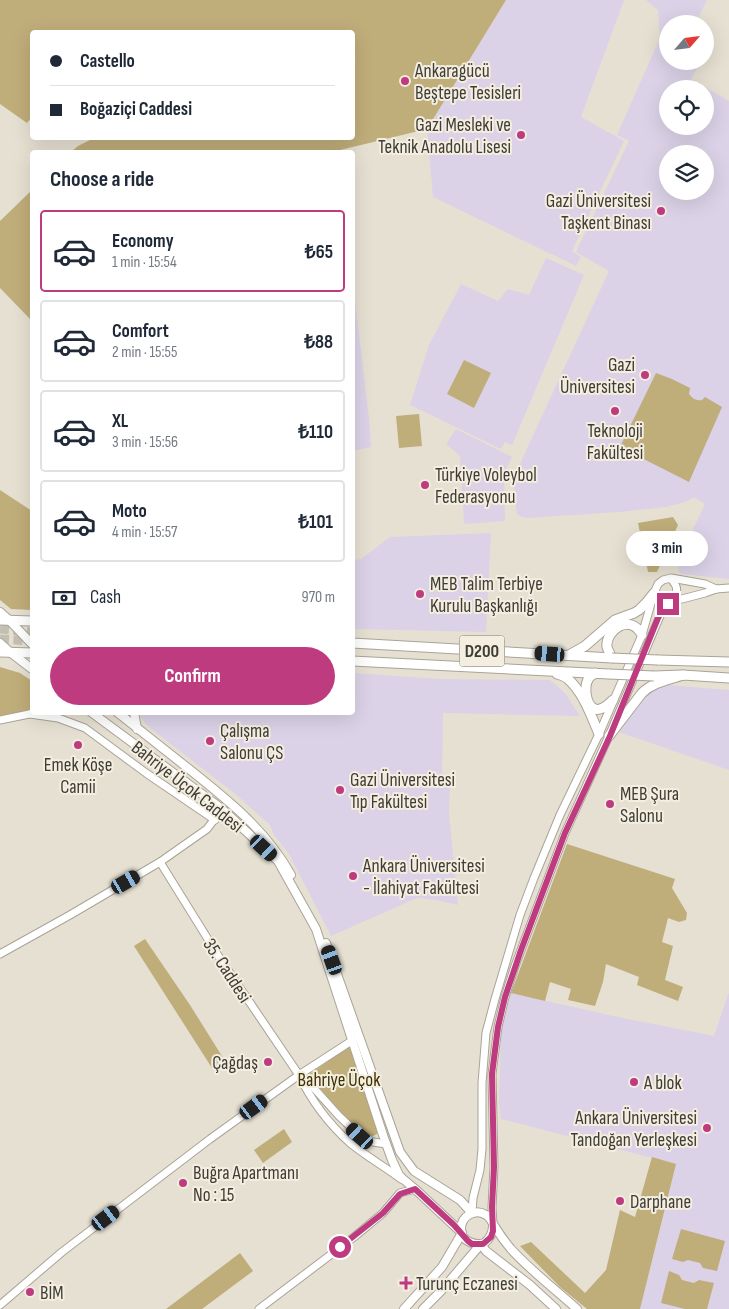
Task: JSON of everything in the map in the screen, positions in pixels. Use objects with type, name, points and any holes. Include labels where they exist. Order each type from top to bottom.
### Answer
[{"type":"highway","points":[[568,656],[585,646],[615,620],[639,610],[654,593]]},
{"type":"highway","points":[[5,620],[30,621]]},
{"type":"highway","points":[[612,658],[607,646],[609,636],[615,630],[624,624],[630,624],[636,626],[642,635]]},
{"type":"highway","name":"D200","points":[[355,644],[568,656],[729,662]]},
{"type":"highway","points":[[5,652],[30,653]]},
{"type":"highway","name":"D200","points":[[355,661],[595,674],[683,675],[729,678]]},
{"type":"highway","points":[[550,671],[567,678],[577,690],[587,706],[599,734]]},
{"type":"highway","points":[[595,674],[588,679],[585,687],[585,696],[590,704],[595,709],[598,709],[613,700]]},
{"type":"highway","points":[[610,736],[642,693],[661,682],[683,675]]},
{"type":"main road","points":[[472,1213],[473,1198],[482,1160],[482,1082],[485,1042],[490,1018],[520,915],[534,878],[560,815],[599,734],[642,635],[658,584],[663,580],[671,578],[705,584],[716,589]]},
{"type":"main road","points":[[671,578],[678,589],[674,601]]},
{"type":"main road","points":[[298,1075],[308,1093],[335,1127],[351,1143],[415,1189],[472,1244],[481,1244],[488,1241],[494,1226],[492,1207],[494,1167],[492,1074],[498,1027],[512,972],[544,885],[565,833],[610,736],[663,609],[674,601],[716,589],[729,588]]},
{"type":"main road","points":[[0,612],[5,620],[30,642]]},
{"type":"main road","points":[[0,643],[5,652],[30,668]]},
{"type":"main road","points":[[0,720],[30,713]]},
{"type":"main road","points":[[42,715],[58,718],[85,728],[215,820]]},
{"type":"main road","name":"Bahriye Üçok Caddesi","points":[[95,715],[222,809],[278,861],[316,929],[386,1144],[395,1167],[403,1179]]},
{"type":"main road","name":"Bahriye Üçok Caddesi","points":[[120,715],[226,799],[262,834],[284,862],[320,929],[400,1152],[414,1172],[460,1200],[472,1213]]},
{"type":"main road","points":[[135,715],[138,729]]},
{"type":"main road","points":[[0,954],[70,916],[160,862],[207,829],[222,809],[226,799]]},
{"type":"main road","name":"35. Caddesi","points":[[160,862],[219,957],[298,1075]]},
{"type":"main road","points":[[0,1305],[70,1246],[202,1145],[298,1075],[353,1040]]},
{"type":"main road","points":[[298,1075],[312,1086],[360,1136],[373,1142],[386,1144],[396,1140]]},
{"type":"main road","points":[[259,1309],[376,1219],[400,1194],[415,1189]]},
{"type":"main road","points":[[404,1309],[442,1268],[462,1233],[461,1228],[464,1218],[477,1212],[486,1214],[510,1248],[577,1309]]},
{"type":"main road","points":[[424,1309],[481,1244]]},
{"type":"main road","points":[[481,1244],[486,1251],[530,1285],[556,1309]]},
{"type":"shaded area","name":"Gazi Mesleki ve Teknik Anadolu Lisesi","points":[[506,0],[624,0],[581,117],[624,141],[572,251],[581,257],[576,266],[433,197],[427,129]]},
{"type":"shaded area","name":"Gazi Üniversitesi","points":[[646,0],[707,0],[700,15],[659,15],[659,24],[658,10]]},
{"type":"shaded area","name":"Gazi Üniversitesi","points":[[659,40],[659,70],[696,70],[691,79],[693,80],[659,80],[659,135],[714,135],[714,92],[729,101],[729,579],[681,574],[678,570],[683,551],[705,504],[694,497],[685,502],[666,507],[619,512],[527,518],[517,515],[513,479],[609,271],[576,252],[629,141],[617,135]]},
{"type":"shaded area","points":[[546,258],[584,275],[512,445],[505,442],[501,449],[410,405],[429,345],[461,284],[498,301],[508,289],[529,295]]},
{"type":"shaded area","points":[[355,300],[369,418],[371,447],[355,451]]},
{"type":"shaded area","points":[[456,429],[512,457],[504,474],[505,521],[464,524],[460,456],[446,444]]},
{"type":"shaded area","name":"MEB Talim Terbiye Kurulu Başkanlığı","points":[[491,533],[486,632],[355,629],[355,560],[361,559],[390,537]]},
{"type":"shaded area","name":"Gazi Üniversitesi Tıp Fakültesi","points":[[355,673],[440,679],[550,680],[565,693],[580,716],[443,713],[442,787],[450,787],[449,813],[458,905],[417,898],[331,936],[289,854],[274,835],[270,825],[234,793],[144,722],[140,715],[355,715]]},
{"type":"shaded area","points":[[668,685],[729,690],[729,770],[619,732],[650,690]]},
{"type":"shaded area","points":[[729,992],[729,1309],[640,1309],[676,1164],[501,1119],[499,1102],[501,1031],[511,993],[714,1036]]},
{"type":"green space","points":[[0,0],[506,0],[427,129],[340,150],[73,150],[90,140],[355,140],[355,30],[30,30],[30,119],[27,123],[0,104]]},
{"type":"green space","points":[[30,192],[30,319],[0,288],[0,221]]},
{"type":"green space","points":[[464,360],[491,373],[474,408],[447,394]]},
{"type":"green space","points":[[656,373],[690,388],[689,394],[695,399],[702,400],[705,397],[722,407],[689,482],[620,447]]},
{"type":"green space","points":[[419,414],[422,446],[399,448],[396,416]]},
{"type":"green space","points":[[0,490],[30,510],[30,610],[11,609],[0,600]]},
{"type":"green space","points":[[673,517],[678,525],[657,572],[648,572],[638,523]]},
{"type":"green space","points":[[0,667],[20,673],[30,680],[30,710],[0,716]]},
{"type":"green space","points":[[567,844],[675,879],[672,888],[687,913],[686,920],[679,922],[668,918],[662,942],[673,946],[665,980],[683,987],[678,1001],[637,985],[639,977],[606,964],[603,982],[595,1006],[568,1000],[571,989],[550,982],[545,1001],[511,993]]},
{"type":"green space","points":[[145,939],[225,1061],[212,1068],[134,946]]},
{"type":"green space","name":"Bahriye Üçok","points":[[350,1046],[378,1128],[377,1134],[371,1137],[356,1129],[308,1075]]},
{"type":"green space","points":[[284,1129],[292,1142],[263,1163],[254,1150]]},
{"type":"green space","points":[[652,1157],[676,1164],[640,1309],[587,1309],[560,1287],[520,1246],[531,1242],[585,1293],[606,1270],[620,1210],[635,1217]]},
{"type":"green space","points":[[681,1229],[725,1241],[717,1271],[703,1268],[700,1263],[672,1259]]},
{"type":"green space","points":[[240,1253],[253,1271],[202,1309],[166,1309]]},
{"type":"green space","points":[[669,1271],[679,1275],[682,1280],[694,1283],[699,1280],[714,1283],[707,1309],[685,1309],[661,1303]]},
{"type":"tunnel","points":[[0,629],[30,632]]},
{"type":"tunnel","points":[[0,639],[30,641]]},
{"type":"place","name":"Ankaragücü Beştepe Tesisleri","points":[[405,81]]},
{"type":"place","name":"Gazi Mesleki ve Teknik Anadolu Lisesi","points":[[521,135]]},
{"type":"place","name":"Gazi Üniversitesi Taşkent Binası","points":[[661,211]]},
{"type":"place","name":"Gazi Üniversitesi","points":[[645,375]]},
{"type":"place","name":"Teknoloji Fakültesi","points":[[615,411]]},
{"type":"place","name":"Türkiye Voleybol Federasyonu","points":[[425,485]]},
{"type":"place","name":"MEB Talim Terbiye Kurulu Başkanlığı","points":[[420,594]]},
{"type":"place","name":"Çalışma Salonu ÇS","points":[[210,741]]},
{"type":"place","name":"Emek Köşe Camii","points":[[78,745]]},
{"type":"place","name":"Gazi Üniversitesi Tıp Fakültesi","points":[[340,790]]},
{"type":"place","name":"MEB Şura Salonu","points":[[610,804]]},
{"type":"place","name":"Ankara Üniversitesi - İlahiyat Fakültesi","points":[[353,876]]},
{"type":"place","name":"Çağdaş","points":[[268,1062]]},
{"type":"place","name":"A blok","points":[[634,1082]]},
{"type":"place","name":"Ankara Üniversitesi Tandoğan Yerleşkesi","points":[[707,1128]]},
{"type":"place","name":"Buğra Apartmanı No : 15","points":[[183,1183]]},
{"type":"place","name":"Darphane","points":[[620,1201]]},
{"type":"place","name":"Turunç Eczanesi","points":[[406,1283]]},
{"type":"place","name":"BİM","points":[[30,1292]]},
{"type":"route","points":[[340,1247],[383,1213],[400,1194],[415,1189],[472,1244],[483,1244],[491,1237],[493,1231],[494,1167],[492,1074],[498,1027],[510,979],[565,833],[610,736],[658,618],[668,604]]}]
